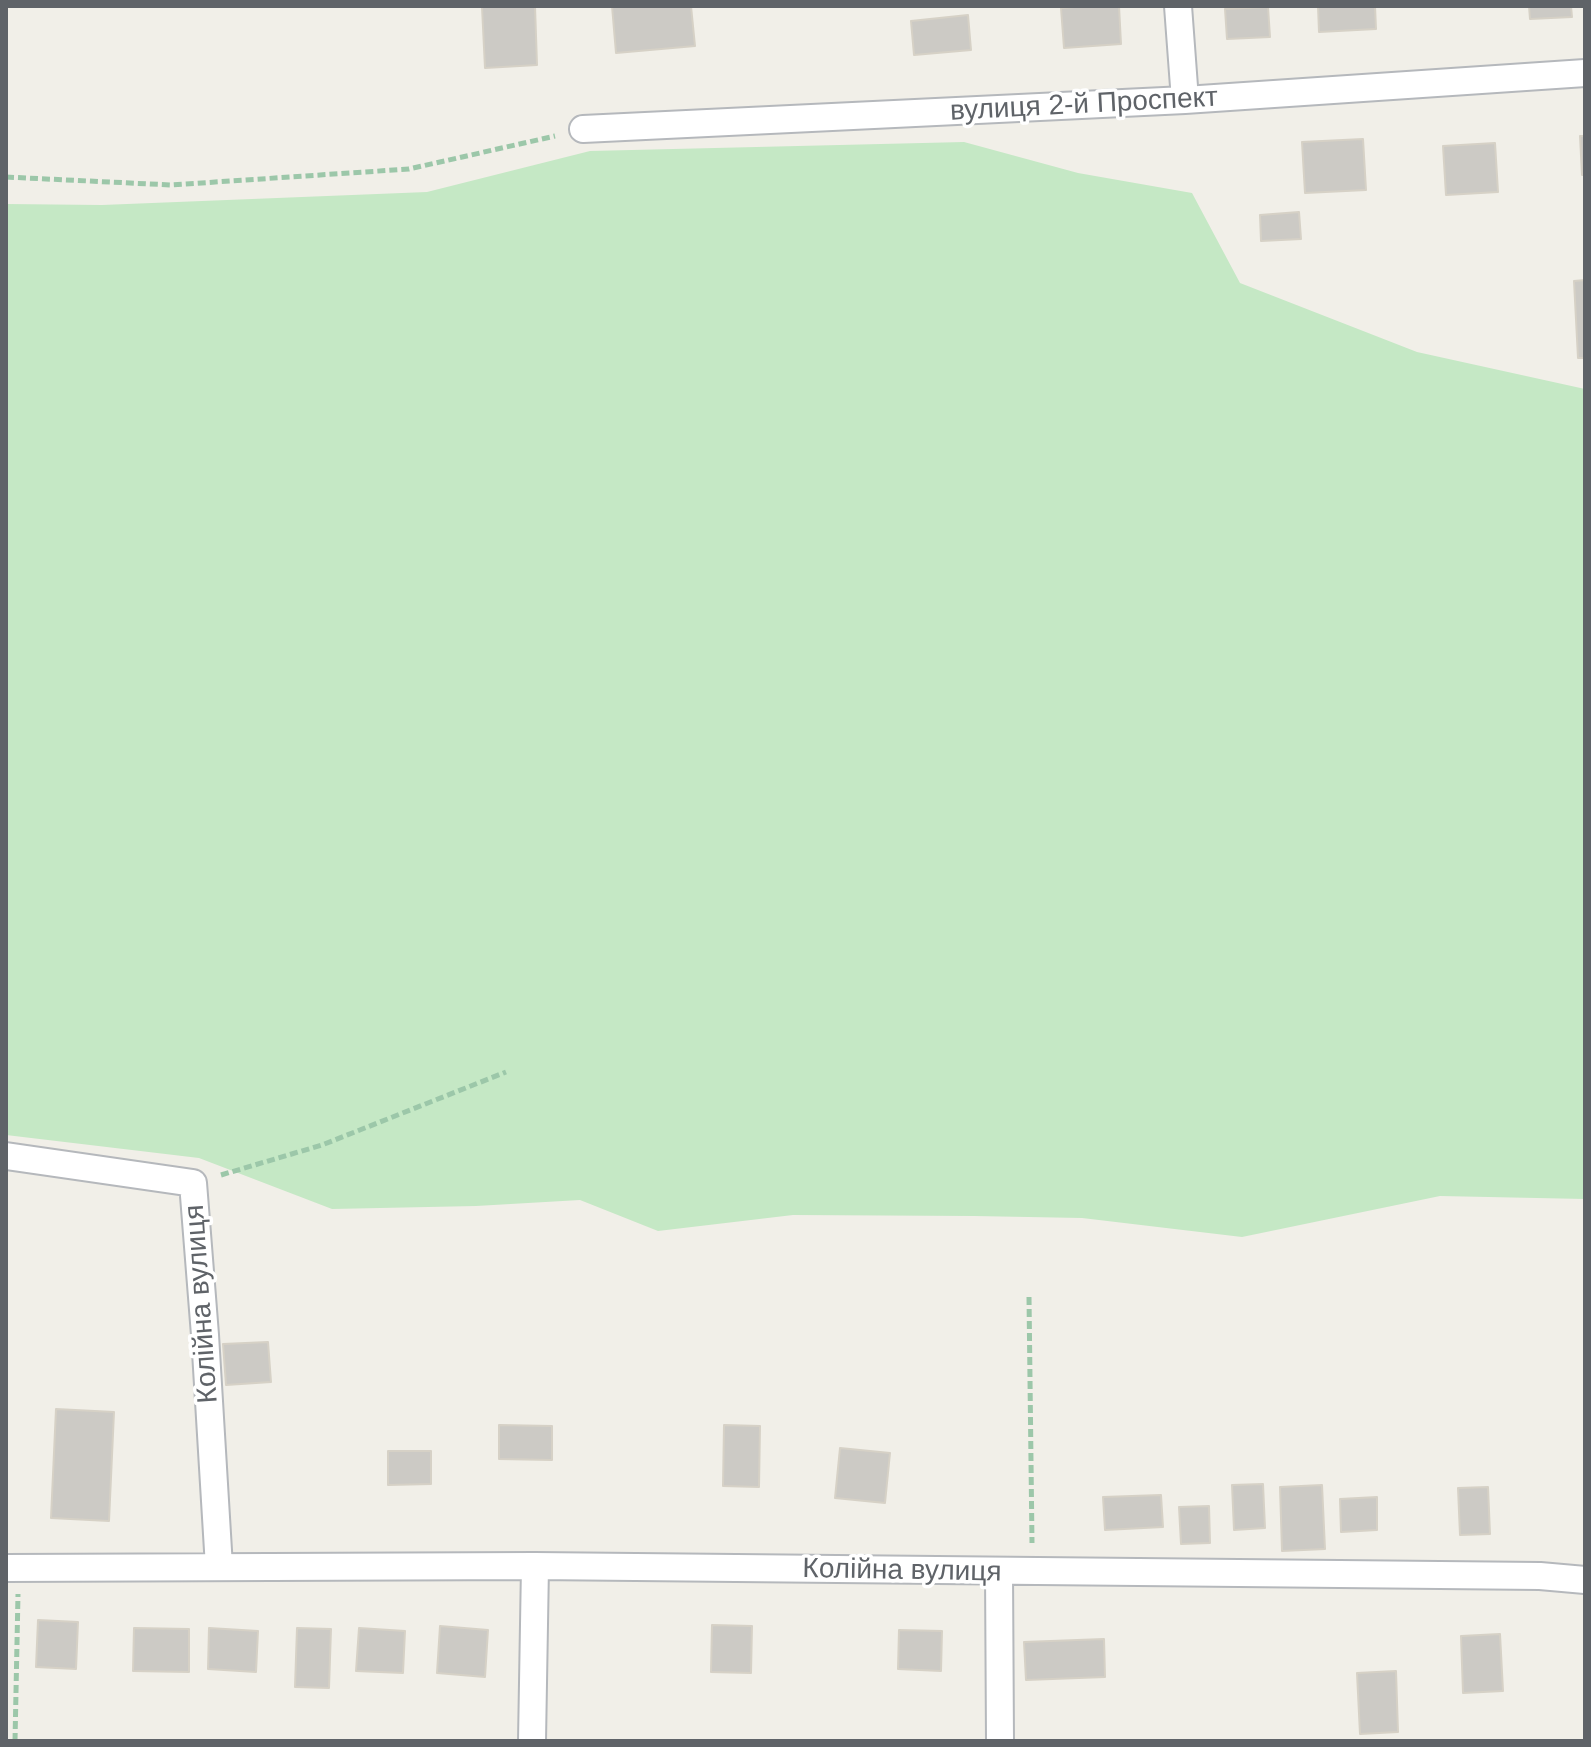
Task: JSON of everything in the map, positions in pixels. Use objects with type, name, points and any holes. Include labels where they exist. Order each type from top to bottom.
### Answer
[{"type":"street","points":[[1178,6],[1185,100]]},
{"type":"street","name":"вулиця 2-й Проспект","points":[[583,129],[1185,100],[1585,73]]},
{"type":"street","name":"Колійна вулиця","points":[[6,1156],[193,1183],[219,1567]]},
{"type":"street","points":[[532,1741],[535,1566]]},
{"type":"street","name":"Колійна вулиця","points":[[12,1568],[535,1566],[1540,1576],[1585,1580]]},
{"type":"street","points":[[999,1572],[1000,1741]]},
{"type":"path","points":[[6,177],[171,185],[409,169],[583,129]]},
{"type":"path","points":[[193,1183],[322,1145],[506,1072]]},
{"type":"path","points":[[1029,1297],[1032,1572]]},
{"type":"path","points":[[12,1568],[15,1741]]},
{"type":"green space","points":[[964,142],[1078,173],[1192,193],[1240,283],[1417,352],[1585,389],[1585,1199],[1440,1196],[1242,1237],[1082,1218],[974,1216],[793,1215],[658,1231],[580,1200],[332,1209],[199,1158],[6,1135],[6,204],[102,205],[427,192],[590,151]]},
{"type":"building","points":[[535,6],[537,65],[485,68],[482,7]]},
{"type":"building","points":[[612,6],[691,6],[695,46],[616,53]]},
{"type":"building","points":[[1119,6],[1121,44],[1064,48],[1061,8]]},
{"type":"building","points":[[1318,6],[1375,6],[1376,29],[1319,32]]},
{"type":"building","points":[[1529,6],[1571,6],[1572,17],[1530,19]]},
{"type":"building","points":[[1268,7],[1270,37],[1227,39],[1225,9]]},
{"type":"building","points":[[968,15],[971,50],[914,55],[911,21]]},
{"type":"building","points":[[1580,136],[1585,136],[1585,175],[1582,175]]},
{"type":"building","points":[[1363,139],[1366,190],[1305,193],[1302,142]]},
{"type":"building","points":[[1495,143],[1498,192],[1446,195],[1443,146]]},
{"type":"building","points":[[1299,212],[1301,239],[1261,241],[1260,215]]},
{"type":"building","points":[[1585,280],[1585,358],[1578,358],[1574,281]]},
{"type":"building","points":[[268,1342],[271,1382],[226,1385],[223,1344]]},
{"type":"building","points":[[56,1409],[114,1412],[109,1521],[51,1518]]},
{"type":"building","points":[[499,1425],[552,1426],[552,1460],[499,1459]]},
{"type":"building","points":[[724,1425],[760,1426],[759,1487],[723,1486]]},
{"type":"building","points":[[840,1448],[890,1453],[885,1503],[835,1498]]},
{"type":"building","points":[[388,1451],[431,1451],[431,1484],[388,1485]]},
{"type":"building","points":[[1263,1484],[1265,1528],[1234,1530],[1232,1485]]},
{"type":"building","points":[[1322,1485],[1325,1549],[1282,1551],[1280,1487]]},
{"type":"building","points":[[1488,1487],[1490,1534],[1460,1535],[1458,1488]]},
{"type":"building","points":[[1161,1495],[1163,1527],[1105,1530],[1103,1497]]},
{"type":"building","points":[[1377,1497],[1377,1530],[1341,1532],[1340,1499]]},
{"type":"building","points":[[1209,1506],[1210,1543],[1181,1544],[1179,1507]]},
{"type":"building","points":[[38,1620],[78,1622],[76,1669],[36,1667]]},
{"type":"building","points":[[712,1625],[752,1626],[751,1673],[711,1672]]},
{"type":"building","points":[[440,1626],[488,1630],[485,1677],[437,1673]]},
{"type":"building","points":[[134,1628],[189,1629],[189,1672],[133,1671]]},
{"type":"building","points":[[209,1628],[258,1631],[256,1672],[208,1669]]},
{"type":"building","points":[[297,1628],[331,1629],[329,1688],[295,1687]]},
{"type":"building","points":[[359,1628],[405,1631],[403,1673],[356,1671]]},
{"type":"building","points":[[899,1630],[942,1631],[941,1671],[898,1669]]},
{"type":"building","points":[[1500,1634],[1503,1691],[1463,1693],[1461,1636]]},
{"type":"building","points":[[1104,1639],[1105,1677],[1026,1680],[1024,1642]]},
{"type":"building","points":[[1396,1671],[1398,1732],[1360,1734],[1357,1673]]}]
